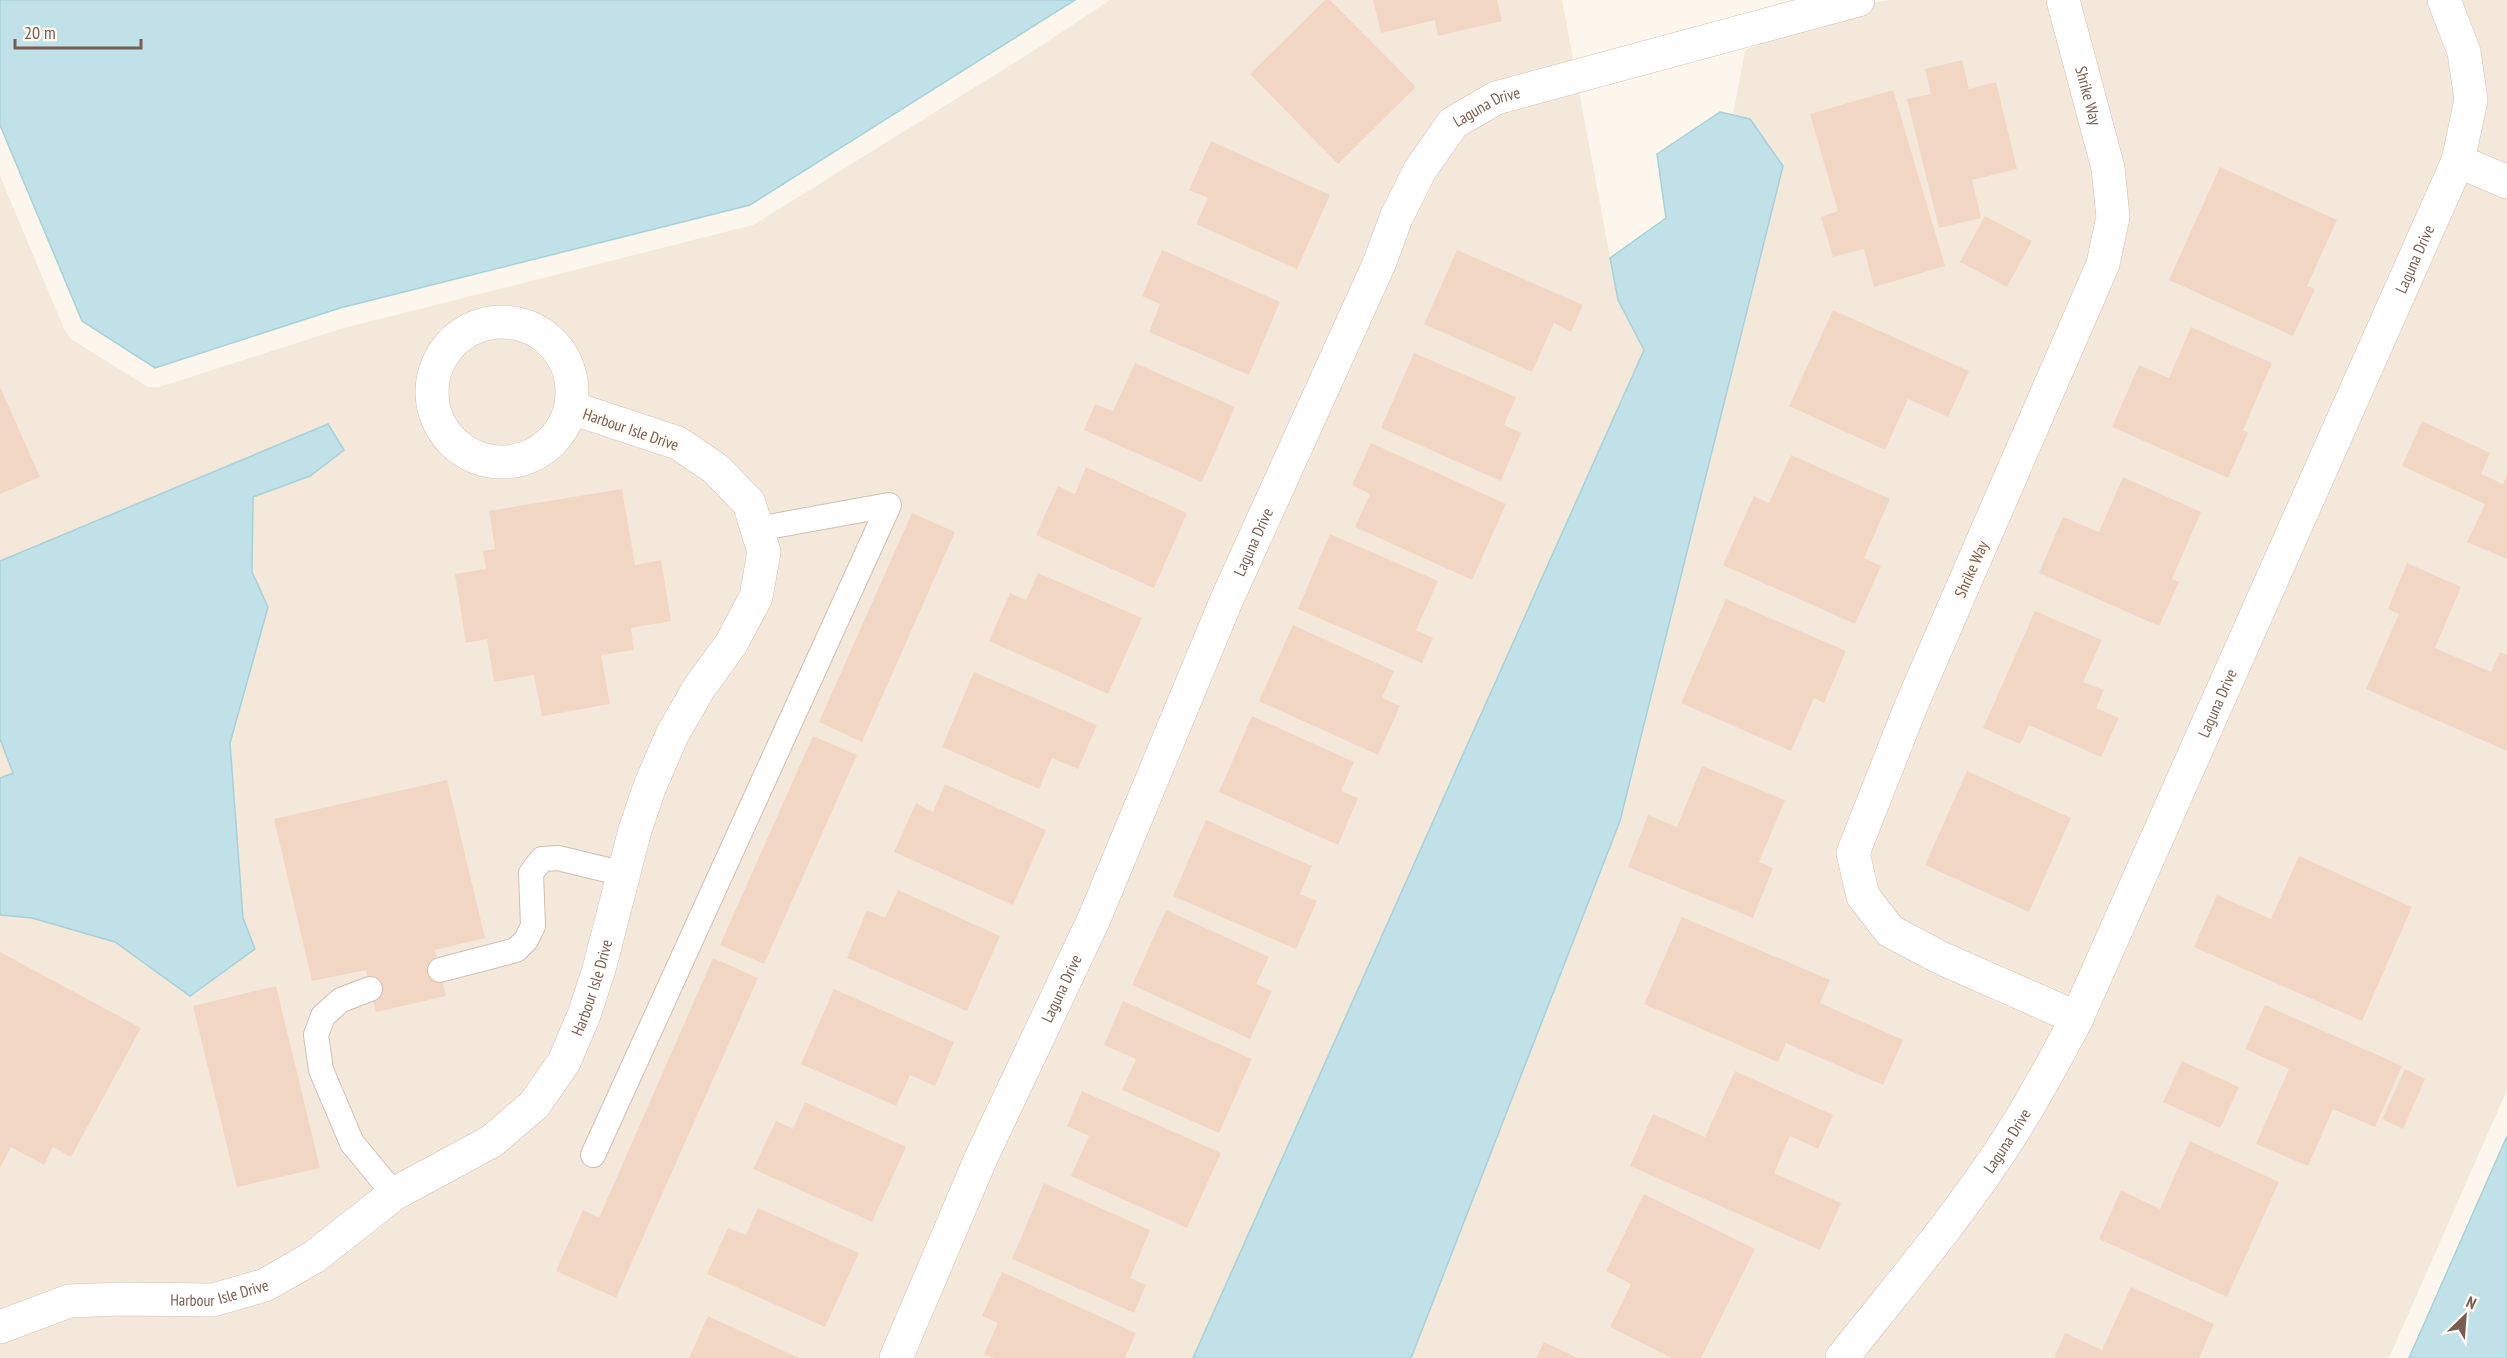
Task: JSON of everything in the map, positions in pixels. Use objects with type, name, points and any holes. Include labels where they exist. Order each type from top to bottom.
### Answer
[{"type":"street","name":"Laguna Drive","points":[[896,1358],[981,1158],[1094,919],[1227,599],[1379,264],[1396,218],[1420,170],[1446,132],[1453,123],[1496,98],[1858,0]]},
{"type":"street","name":"Shrike Way","points":[[2063,0],[2108,168],[2113,217],[2103,264],[1911,706],[1853,853],[1863,896],[1890,931],[1941,958],[2077,1018]]},
{"type":"street","name":"Laguna Drive","points":[[1842,1358],[1942,1231],[2007,1142],[2077,1018],[2458,161],[2470,100],[2464,52],[2444,0]]},
{"type":"street","points":[[2458,161],[2507,182]]},
{"type":"street","name":"Harbour Isle Drive","points":[[493,322],[517,323],[540,332],[562,354],[572,377],[572,408],[562,431],[545,449],[518,461],[493,462],[462,450],[445,434],[433,411],[434,371],[450,343],[469,329],[493,322]]},
{"type":"street","name":"Harbour Isle Drive","points":[[0,1327],[69,1301],[213,1300],[265,1285],[314,1257],[394,1194],[492,1141],[534,1105],[564,1062],[584,1015],[646,797],[672,735],[699,688],[731,644],[756,597],[764,552],[749,503],[716,469],[678,443],[572,408]]},
{"type":"lane","points":[[593,1155],[889,506],[757,530]]},
{"type":"lane","points":[[440,970],[516,950],[526,940],[533,926],[531,873],[542,859],[558,858],[624,874]]},
{"type":"lane","points":[[370,989],[341,1000],[323,1016],[316,1035],[321,1070],[352,1143],[394,1194]]},
{"type":"shaded area","points":[[1110,0],[1562,0],[1618,300],[1644,349],[1193,1358],[0,1358],[0,915],[32,918],[115,942],[190,996],[255,949],[243,918],[230,743],[268,607],[252,572],[253,497],[310,476],[344,450],[328,425],[0,561],[0,176],[65,331],[71,339],[148,387],[159,387],[344,328],[753,225],[1038,48]]},
{"type":"shaded area","points":[[1890,0],[2507,0],[2507,1090],[2389,1358],[1411,1358],[1620,821],[1750,119],[1733,115],[1745,50],[1872,3]]},
{"type":"shaded area","points":[[0,739],[13,774],[0,778]]},
{"type":"water","points":[[0,0],[1075,0],[750,205],[340,308],[155,368],[82,321],[0,125]]},
{"type":"water","points":[[1720,112],[1750,119],[1783,166],[1620,821],[1411,1358],[1193,1358],[1644,350],[1618,300],[1610,258],[1666,218],[1657,154]]},
{"type":"water","points":[[328,424],[344,450],[310,476],[253,497],[252,572],[268,607],[230,743],[243,918],[255,949],[190,996],[115,942],[32,918],[0,915],[0,778],[13,773],[0,739],[0,561]]},
{"type":"water","points":[[2507,1136],[2507,1358],[2409,1358]]},
{"type":"building","points":[[1325,0],[1330,0],[1416,87],[1338,164],[1250,74]]},
{"type":"building","points":[[1373,0],[1497,0],[1502,21],[1438,36],[1435,20],[1381,33]]},
{"type":"building","points":[[1962,60],[1969,89],[1996,82],[2017,169],[1972,180],[1981,218],[1939,228],[1907,99],[1931,94],[1925,69]]},
{"type":"building","points":[[1893,90],[1945,266],[1874,287],[1864,249],[1833,257],[1821,217],[1838,211],[1810,114]]},
{"type":"building","points":[[1211,141],[1330,195],[1297,269],[1196,224],[1208,198],[1189,190]]},
{"type":"building","points":[[2220,167],[2337,220],[2307,286],[2315,289],[2293,336],[2169,280]]},
{"type":"building","points":[[1985,216],[2032,241],[2007,287],[1960,262]]},
{"type":"building","points":[[1162,250],[1280,302],[1249,375],[1149,332],[1160,304],[1142,296]]},
{"type":"building","points":[[1457,250],[1583,305],[1571,332],[1554,323],[1532,372],[1424,324]]},
{"type":"building","points":[[1833,310],[1969,371],[1948,417],[1908,399],[1885,450],[1789,406]]},
{"type":"building","points":[[2191,327],[2272,363],[2243,430],[2248,433],[2228,478],[2112,427],[2139,365],[2169,378]]},
{"type":"building","points":[[1414,353],[1516,397],[1504,425],[1521,433],[1501,481],[1381,428]]},
{"type":"building","points":[[1135,363],[1235,407],[1202,482],[1084,430],[1095,404],[1113,411]]},
{"type":"building","points":[[0,387],[40,477],[0,494]]},
{"type":"building","points":[[2422,421],[2490,453],[2481,474],[2503,484],[2507,475],[2507,559],[2467,542],[2485,504],[2402,466]]},
{"type":"building","points":[[1371,443],[1506,504],[1472,580],[1355,527],[1370,494],[1352,485]]},
{"type":"building","points":[[1791,455],[1890,499],[1864,558],[1881,566],[1855,624],[1723,565],[1754,496],[1769,503]]},
{"type":"building","points":[[1086,467],[1187,513],[1154,588],[1036,535],[1058,486],[1075,494]]},
{"type":"building","points":[[2123,477],[2201,512],[2172,579],[2179,582],[2159,626],[2039,573],[2063,517],[2099,532]]},
{"type":"building","points":[[622,489],[635,565],[661,560],[671,621],[631,628],[634,650],[601,655],[610,704],[542,716],[534,675],[494,682],[487,639],[466,643],[455,574],[486,569],[483,551],[495,549],[489,511]]},
{"type":"building","points":[[912,513],[955,532],[862,742],[819,722]]},
{"type":"building","points":[[1330,534],[1438,581],[1416,630],[1433,638],[1422,663],[1298,609]]},
{"type":"building","points":[[2407,563],[2461,587],[2435,648],[2491,672],[2500,652],[2507,655],[2507,751],[2366,689],[2399,614],[2388,609]]},
{"type":"building","points":[[1038,573],[1142,618],[1108,694],[989,641],[1010,593],[1026,600]]},
{"type":"building","points":[[1726,599],[1846,651],[1824,703],[1814,698],[1791,751],[1681,703]]},
{"type":"building","points":[[2035,611],[2102,640],[2083,682],[2104,690],[2096,708],[2119,718],[2101,757],[2029,725],[2020,744],[1983,728]]},
{"type":"building","points":[[1293,625],[1394,671],[1382,698],[1400,706],[1378,755],[1259,701]]},
{"type":"building","points":[[974,672],[1097,725],[1078,769],[1052,758],[1039,789],[942,747]]},
{"type":"building","points":[[1252,716],[1354,762],[1341,791],[1358,798],[1338,845],[1219,792]]},
{"type":"building","points":[[813,736],[857,755],[764,964],[720,945]]},
{"type":"building","points":[[1702,766],[1785,800],[1759,862],[1773,868],[1753,918],[1628,867],[1648,815],[1677,827]]},
{"type":"building","points":[[1967,771],[2071,818],[2029,912],[1925,865]]},
{"type":"building","points":[[447,780],[485,938],[435,950],[446,996],[376,1012],[366,970],[312,981],[274,819]]},
{"type":"building","points":[[945,784],[1046,830],[1013,905],[894,852],[916,803],[933,812]]},
{"type":"building","points":[[1206,820],[1312,866],[1300,894],[1317,901],[1296,949],[1173,896]]},
{"type":"building","points":[[2299,856],[2412,907],[2362,1021],[2194,947],[2217,895],[2271,919]]},
{"type":"building","points":[[898,890],[1000,936],[967,1011],[847,958],[867,910],[885,918]]},
{"type":"building","points":[[1166,910],[1269,957],[1256,984],[1272,991],[1250,1039],[1132,985]]},
{"type":"building","points":[[1682,917],[1830,980],[1820,1003],[1903,1040],[1883,1085],[1786,1043],[1778,1062],[1644,1004]]},
{"type":"building","points":[[0,952],[141,1028],[71,1157],[53,1147],[44,1165],[11,1147],[0,1168]]},
{"type":"building","points":[[713,958],[758,978],[616,1298],[556,1271],[583,1210],[599,1218]]},
{"type":"building","points":[[276,986],[320,1168],[237,1187],[193,1006]]},
{"type":"building","points":[[834,989],[954,1042],[935,1086],[910,1075],[896,1106],[801,1064]]},
{"type":"building","points":[[1123,1001],[1252,1059],[1219,1133],[1122,1090],[1136,1059],[1104,1045]]},
{"type":"building","points":[[2265,1005],[2402,1066],[2375,1127],[2333,1109],[2308,1166],[2256,1144],[2289,1069],[2245,1049]]},
{"type":"building","points":[[2182,1061],[2239,1087],[2220,1128],[2163,1102]]},
{"type":"building","points":[[2405,1069],[2425,1079],[2403,1129],[2382,1119]]},
{"type":"building","points":[[1735,1071],[1833,1115],[1818,1149],[1790,1136],[1774,1173],[1841,1203],[1820,1250],[1630,1166],[1653,1114],[1705,1137]]},
{"type":"building","points":[[1082,1091],[1221,1153],[1187,1228],[1071,1176],[1089,1136],[1067,1126]]},
{"type":"building","points":[[805,1102],[906,1147],[872,1222],[753,1169],[776,1121],[793,1129]]},
{"type":"building","points":[[2190,1141],[2279,1182],[2227,1297],[2099,1239],[2121,1190],[2160,1209]]},
{"type":"building","points":[[1044,1183],[1150,1230],[1130,1278],[1146,1285],[1134,1313],[1012,1259]]},
{"type":"building","points":[[1644,1194],[1755,1249],[1701,1358],[1672,1358],[1610,1327],[1631,1284],[1606,1271]]},
{"type":"building","points":[[758,1208],[859,1253],[825,1327],[707,1274],[728,1228],[746,1235]]},
{"type":"building","points":[[1002,1272],[1136,1333],[1125,1358],[994,1358],[984,1354],[998,1323],[982,1316]]},
{"type":"building","points":[[2131,1287],[2214,1324],[2199,1358],[2054,1358],[2065,1333],[2102,1350]]},
{"type":"building","points":[[708,1316],[799,1358],[689,1358]]},
{"type":"building","points":[[1544,1342],[1578,1358],[1536,1358]]}]
